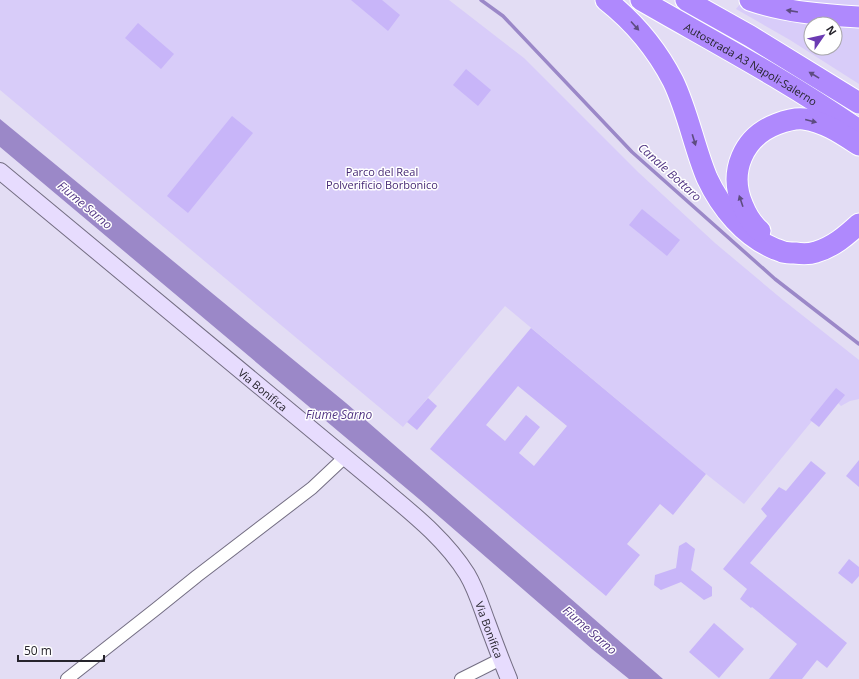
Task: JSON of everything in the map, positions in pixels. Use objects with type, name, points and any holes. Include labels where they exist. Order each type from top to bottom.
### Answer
[{"type":"highway","points":[[606,0],[628,19],[644,37],[660,59],[673,81],[680,98],[701,162],[714,192],[734,219],[748,232],[765,244],[783,252],[802,254],[815,253],[828,248],[845,237],[859,224]]},
{"type":"highway","name":"Autostrada A3 Napoli-Salerno","points":[[641,0],[740,56],[859,131]]},
{"type":"highway","name":"Autostrada A3 Napoli-Salerno","points":[[686,0],[750,36],[859,103]]},
{"type":"highway","points":[[750,0],[763,5],[790,11],[829,16],[859,17]]},
{"type":"highway","points":[[859,145],[837,131],[819,123],[803,119],[786,120],[769,127],[755,137],[740,161],[736,181],[739,198],[746,214],[755,227],[768,237],[783,243],[794,245],[816,243],[838,232],[854,217],[859,210]]},
{"type":"main road","name":"Via Bonifica","points":[[0,172],[430,529],[444,543],[467,576],[478,598],[508,679]]},
{"type":"street","points":[[67,679],[197,576],[312,488],[345,457]]},
{"type":"street","points":[[461,679],[501,659]]},
{"type":"green space","name":"Parco del Real Polverificio Borbonico","points":[[0,0],[449,0],[524,58],[638,172],[715,243],[783,300],[859,360],[859,399],[850,401],[841,406],[838,403],[812,421],[744,504],[505,306],[403,427],[0,90]]},
{"type":"green space","points":[[773,0],[859,0],[859,9]]},
{"type":"green space","points":[[740,4],[771,14],[803,17],[803,48],[736,9]]},
{"type":"green space","points":[[843,21],[859,23],[859,84],[815,56],[843,56]]},
{"type":"water","name":"Fiume Sarno","points":[[0,119],[346,403],[663,679],[629,679],[592,649],[419,499],[0,147]]},
{"type":"building","points":[[351,0],[382,0],[400,15],[388,31]]},
{"type":"building","points":[[138,23],[174,54],[161,69],[125,38]]},
{"type":"building","points":[[466,69],[491,90],[478,106],[453,85]]},
{"type":"building","points":[[232,116],[253,133],[188,213],[167,196]]},
{"type":"building","points":[[642,209],[680,240],[667,256],[629,225]]},
{"type":"building","points":[[531,328],[706,474],[673,515],[660,504],[627,544],[640,555],[606,596],[430,449]],"holes":[[[518,386],[567,426],[534,466],[519,453],[540,427],[526,415],[505,441],[486,425]]]},
{"type":"building","points":[[836,388],[845,395],[819,427],[810,420]]},
{"type":"building","points":[[428,398],[437,406],[417,430],[407,422]]},
{"type":"building","points":[[859,460],[859,487],[846,476]]},
{"type":"building","points":[[811,461],[826,473],[750,563],[847,643],[827,668],[817,660],[802,679],[769,679],[797,644],[740,599],[747,589],[723,569],[767,516],[761,509],[779,487],[786,491]]},
{"type":"building","points":[[686,542],[695,549],[691,570],[712,587],[712,596],[704,600],[681,582],[661,590],[654,585],[655,575],[676,568],[679,546]]},
{"type":"building","points":[[849,559],[859,567],[859,576],[852,584],[838,573]]},
{"type":"building","points":[[714,623],[744,649],[719,678],[689,652]]},
{"type":"waterway","name":"Canale Bottaro","points":[[481,0],[503,16],[632,152],[775,279],[859,344]]}]
